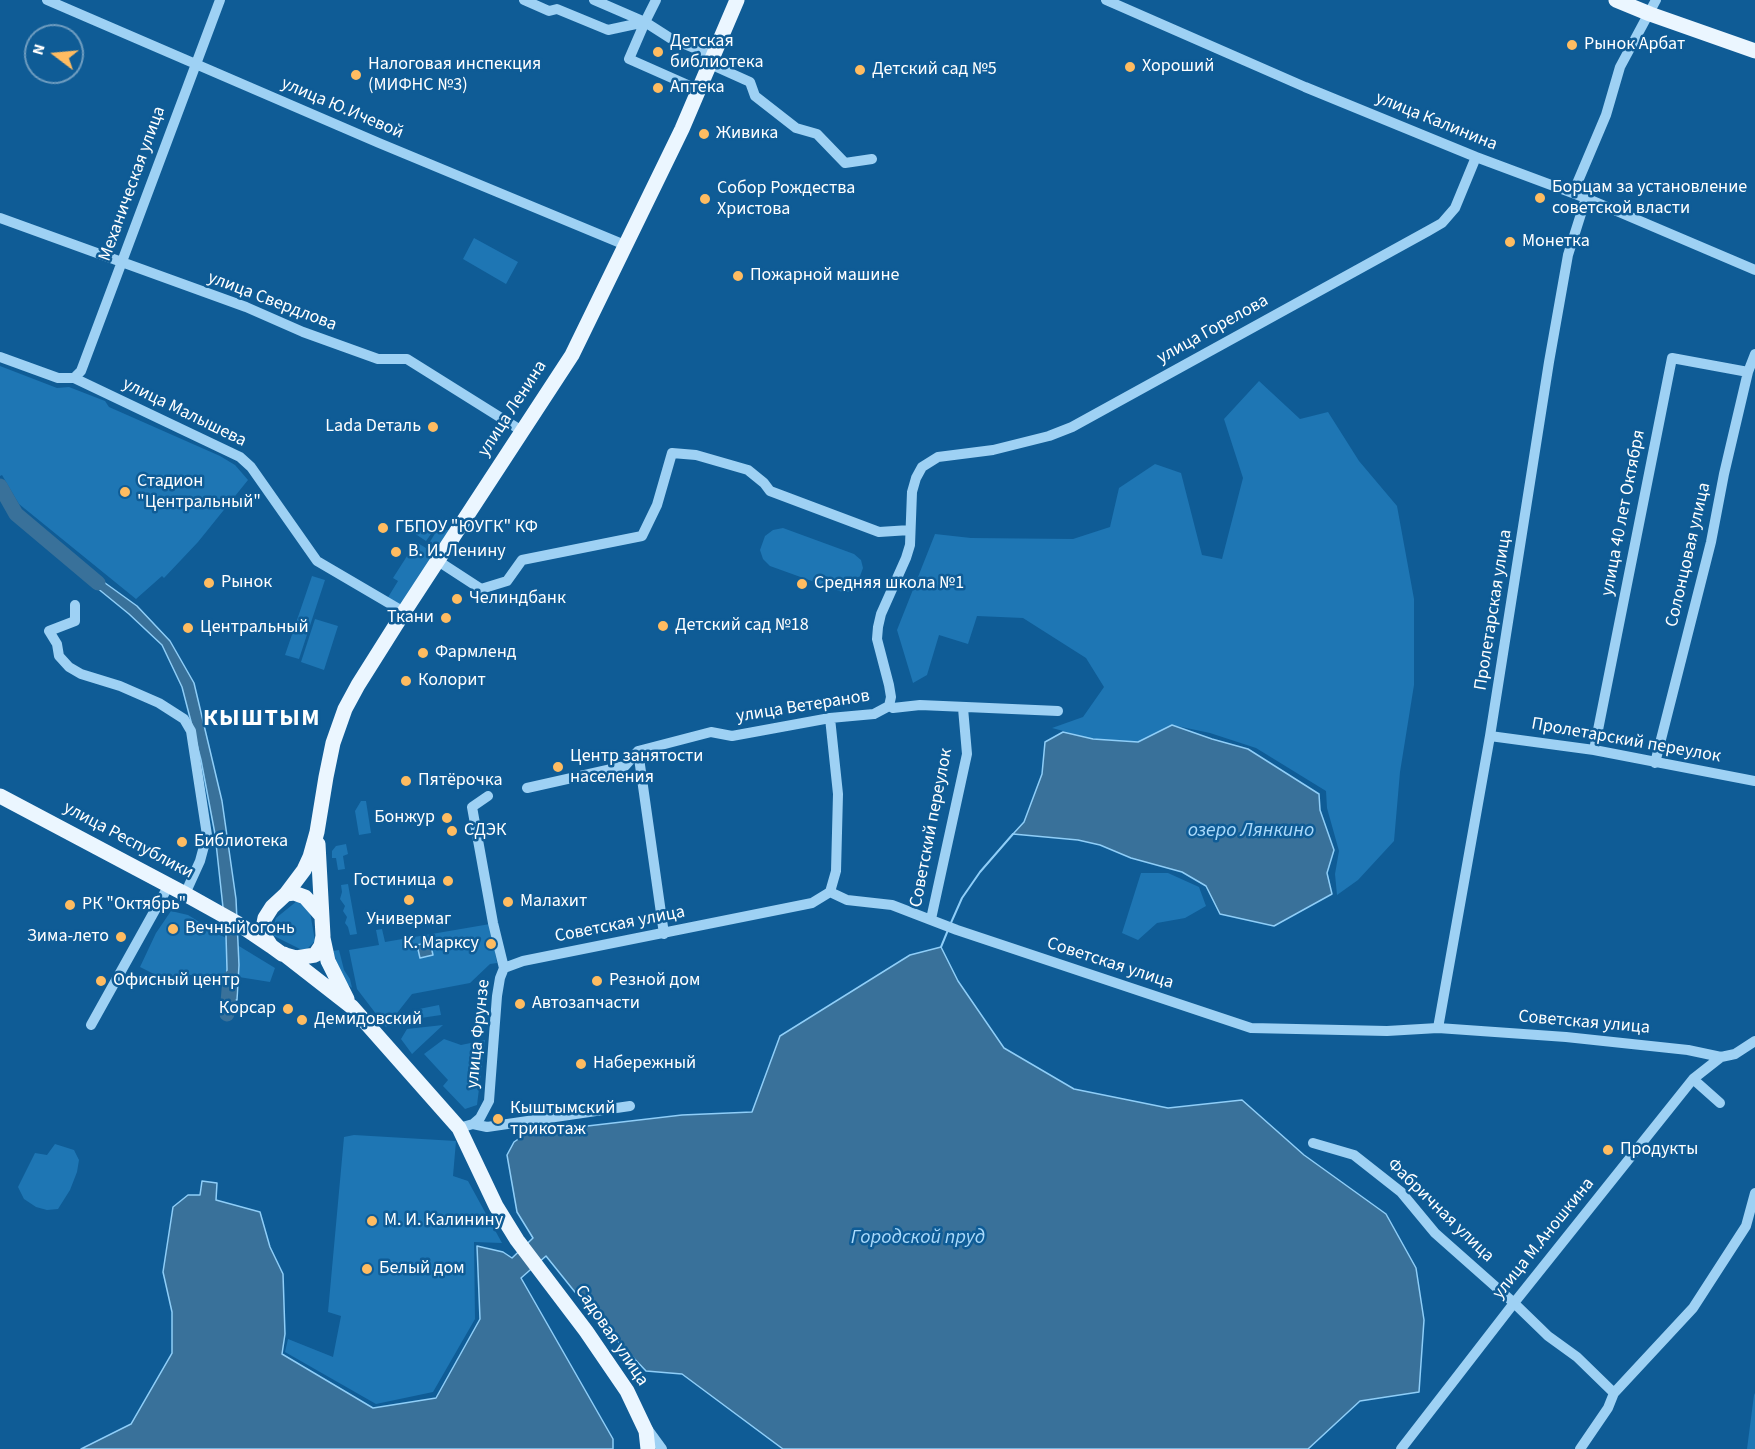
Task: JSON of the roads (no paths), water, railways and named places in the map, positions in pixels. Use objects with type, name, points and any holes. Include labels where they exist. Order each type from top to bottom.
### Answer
[{"type":"main road","name":"улица Ленина","points":[[317,832],[333,743],[345,709],[404,612],[572,355],[699,90],[737,0]]},
{"type":"main road","points":[[1616,0],[1653,7],[1755,51]]},
{"type":"main road","name":"улица Республики","points":[[0,796],[237,923],[352,1007]]},
{"type":"main road","points":[[317,832],[309,860],[295,882],[265,918],[263,928],[264,935],[277,950],[296,958],[315,955],[321,946],[323,936]]},
{"type":"main road","points":[[317,832],[323,936],[328,961],[352,1007]]},
{"type":"main road","points":[[237,923],[247,920],[283,896],[294,893],[305,897],[320,914]]},
{"type":"main road","name":"Садовая улица","points":[[352,1007],[466,1126],[496,1206],[517,1240],[586,1331],[627,1391],[642,1422],[648,1449]]},
{"type":"street","name":"улица Ю.Ичевой","points":[[47,0],[379,143],[625,245]]},
{"type":"street","name":"Механическая улица","points":[[74,378],[81,370],[220,0]]},
{"type":"street","points":[[524,0],[549,11],[557,9],[608,30],[645,22]]},
{"type":"street","points":[[594,0],[645,22],[750,82],[755,96],[796,128],[817,134],[845,163],[872,159]]},
{"type":"street","points":[[656,0],[629,59],[699,90]]},
{"type":"street","name":"улица Калинина","points":[[1106,0],[1305,87],[1476,157],[1586,198],[1755,270]]},
{"type":"street","points":[[1573,193],[1606,115],[1620,67],[1653,7]]},
{"type":"street","name":"улица Горелова","points":[[910,530],[912,492],[922,467],[938,457],[993,450],[1049,436],[1072,427],[1428,231],[1442,223],[1455,208],[1476,157]]},
{"type":"street","name":"Пролетарская улица","points":[[1438,1028],[1490,736],[1568,255],[1586,198]]},
{"type":"street","name":"улица Свердлова","points":[[0,218],[246,307],[303,332],[378,359],[407,359],[522,431]]},
{"type":"street","name":"Солонцовая улица","points":[[1655,763],[1711,542],[1748,372],[1755,354]]},
{"type":"street","name":"улица Малышева","points":[[0,357],[58,378],[74,378],[240,457],[251,467],[317,561],[404,612]]},
{"type":"street","name":"улица 40 лет Октября","points":[[1594,750],[1672,358],[1748,372]]},
{"type":"street","points":[[438,561],[481,589],[507,581],[522,560],[642,536],[657,505],[672,453],[696,455],[748,470],[770,491],[879,532],[910,530],[910,545],[906,558],[881,614],[878,627],[877,639],[890,685],[889,706]]},
{"type":"street","points":[[75,605],[75,621],[49,631],[57,644],[59,656],[69,667],[81,674],[120,686],[159,703],[184,719],[191,731],[207,835],[200,861],[185,894]]},
{"type":"street","name":"улица Ветеранов","points":[[527,788],[625,766],[638,751],[711,732],[732,736],[830,718],[874,714],[889,706],[893,708],[920,705],[1058,711]]},
{"type":"street","name":"Советский переулок","points":[[931,919],[967,754],[963,708]]},
{"type":"street","points":[[830,718],[838,794],[836,871],[830,892]]},
{"type":"street","name":"Пролетарский переулок","points":[[1490,736],[1594,750],[1755,781]]},
{"type":"street","points":[[638,751],[664,934]]},
{"type":"street","name":"улица Фрунзе","points":[[466,1126],[485,1111],[491,1091],[497,996],[504,968],[472,807],[488,796]]},
{"type":"street","points":[[91,1025],[169,885]]},
{"type":"street","name":"Советская улица","points":[[504,968],[523,961],[812,903],[830,892],[847,900],[892,905],[957,930],[1251,1028],[1387,1031],[1438,1028],[1566,1037],[1688,1050],[1721,1057]]},
{"type":"street","name":"улица М.Аношкина","points":[[1401,1449],[1693,1079],[1721,1057],[1736,1054],[1755,1041]]},
{"type":"street","points":[[1693,1079],[1720,1103]]},
{"type":"street","points":[[466,1126],[487,1127],[630,1106]]},
{"type":"street","name":"Фабричная улица","points":[[1313,1143],[1354,1155],[1401,1192],[1435,1233],[1548,1336],[1577,1357],[1614,1394]]},
{"type":"street","points":[[1580,1449],[1608,1408],[1614,1394],[1693,1308],[1746,1226],[1755,1193]]},
{"type":"street","name":"Садовая улица","points":[[642,1422],[662,1449]]},
{"type":"water","points":[[87,570],[137,606],[170,641],[194,683],[222,801],[236,899],[239,965],[237,1000],[225,997],[226,935],[215,834],[201,760],[182,687],[162,645],[129,614],[80,574]]},
{"type":"water","name":"озеро Лянкино","points":[[1172,725],[1248,749],[1319,794],[1320,810],[1334,850],[1327,873],[1332,894],[1274,926],[1220,914],[1206,886],[1182,872],[1078,840],[1013,834],[1024,822],[1042,774],[1045,742],[1063,732],[1093,739],[1138,742]]},
{"type":"water","points":[[430,942],[433,955],[420,958],[417,945]]},
{"type":"water","name":"Городской пруд","points":[[941,947],[958,981],[1004,1048],[1074,1089],[1168,1108],[1242,1100],[1304,1155],[1386,1214],[1416,1268],[1424,1320],[1419,1392],[1360,1401],[1308,1449],[783,1449],[682,1374],[646,1371],[595,1317],[546,1256],[521,1278],[613,1439],[613,1449],[81,1449],[131,1424],[172,1353],[172,1312],[163,1272],[173,1207],[188,1195],[200,1195],[202,1181],[217,1183],[216,1200],[260,1212],[270,1247],[283,1274],[285,1334],[282,1354],[373,1408],[436,1398],[480,1319],[477,1246],[503,1252],[512,1258],[533,1238],[517,1212],[507,1155],[514,1142],[527,1133],[682,1115],[752,1112],[780,1036],[910,955]]},
{"type":"waterway","points":[[0,486],[16,514],[98,583]]},
{"type":"waterway","points":[[950,925],[962,898],[980,872],[1013,834]]},
{"type":"waterway","points":[[941,947],[948,930]]},
{"type":"waterway","points":[[227,1014],[230,978]]},
{"type":"place","name":"Рынок Арбат","points":[[1572,45]]},
{"type":"place","name":"Детская библиотека","points":[[658,52]]},
{"type":"place","name":"Хороший","points":[[1130,67]]},
{"type":"place","name":"Детский сад №5","points":[[860,70]]},
{"type":"place","name":"Налоговая инспекция (МИФНС №3)","points":[[356,75]]},
{"type":"place","name":"Аптека","points":[[658,88]]},
{"type":"place","name":"Живика","points":[[704,134]]},
{"type":"place","name":"Борцам за установление советской власти","points":[[1540,198]]},
{"type":"place","name":"Собор Рождества Христова","points":[[705,199]]},
{"type":"place","name":"Монетка","points":[[1510,242]]},
{"type":"place","name":"Пожарной машине","points":[[738,276]]},
{"type":"place","name":"Lada Dеталь","points":[[433,427]]},
{"type":"place","name":"Стадион \"Центральный\"","points":[[125,492]]},
{"type":"place","name":"ГБПОУ \"ЮУГК\" КФ","points":[[383,528]]},
{"type":"place","name":"В. И. Ленину","points":[[396,552]]},
{"type":"place","name":"Рынок","points":[[209,583]]},
{"type":"place","name":"Средняя школа №1","points":[[802,584]]},
{"type":"place","name":"Челиндбанк","points":[[457,599]]},
{"type":"place","name":"Ткани","points":[[446,618]]},
{"type":"place","name":"Детский сад №18","points":[[663,626]]},
{"type":"place","name":"Центральный","points":[[188,628]]},
{"type":"place","name":"Фармленд","points":[[423,653]]},
{"type":"place","name":"Колорит","points":[[406,681]]},
{"type":"place","name":"Центр занятости населения","points":[[558,767]]},
{"type":"place","name":"Пятёрочка","points":[[406,781]]},
{"type":"place","name":"Бонжур","points":[[447,818]]},
{"type":"place","name":"СДЭК","points":[[452,831]]},
{"type":"place","name":"Библиотека","points":[[182,842]]},
{"type":"place","name":"Гостиница","points":[[448,881]]},
{"type":"place","name":"Универмаг","points":[[409,900]]},
{"type":"place","name":"Малахит","points":[[508,902]]},
{"type":"place","name":"РК \"Октябрь\"","points":[[70,905]]},
{"type":"place","name":"Вечный огонь","points":[[173,929]]},
{"type":"place","name":"Зима-лето","points":[[121,937]]},
{"type":"place","name":"К. Марксу","points":[[491,944]]},
{"type":"place","name":"Офисный центр","points":[[101,981]]},
{"type":"place","name":"Резной дом","points":[[597,981]]},
{"type":"place","name":"Автозапчасти","points":[[520,1004]]},
{"type":"place","name":"Корсар","points":[[288,1009]]},
{"type":"place","name":"Демидовский","points":[[302,1020]]},
{"type":"place","name":"Набережный","points":[[581,1064]]},
{"type":"place","name":"Кыштымский трикотаж","points":[[498,1119]]},
{"type":"place","name":"Продукты","points":[[1608,1150]]},
{"type":"place","name":"М. И. Калинину","points":[[372,1221]]},
{"type":"place","name":"Белый дом","points":[[367,1269]]},
{"type":"district","name":"КЫШТЫМ","points":[[262,720]]}]
